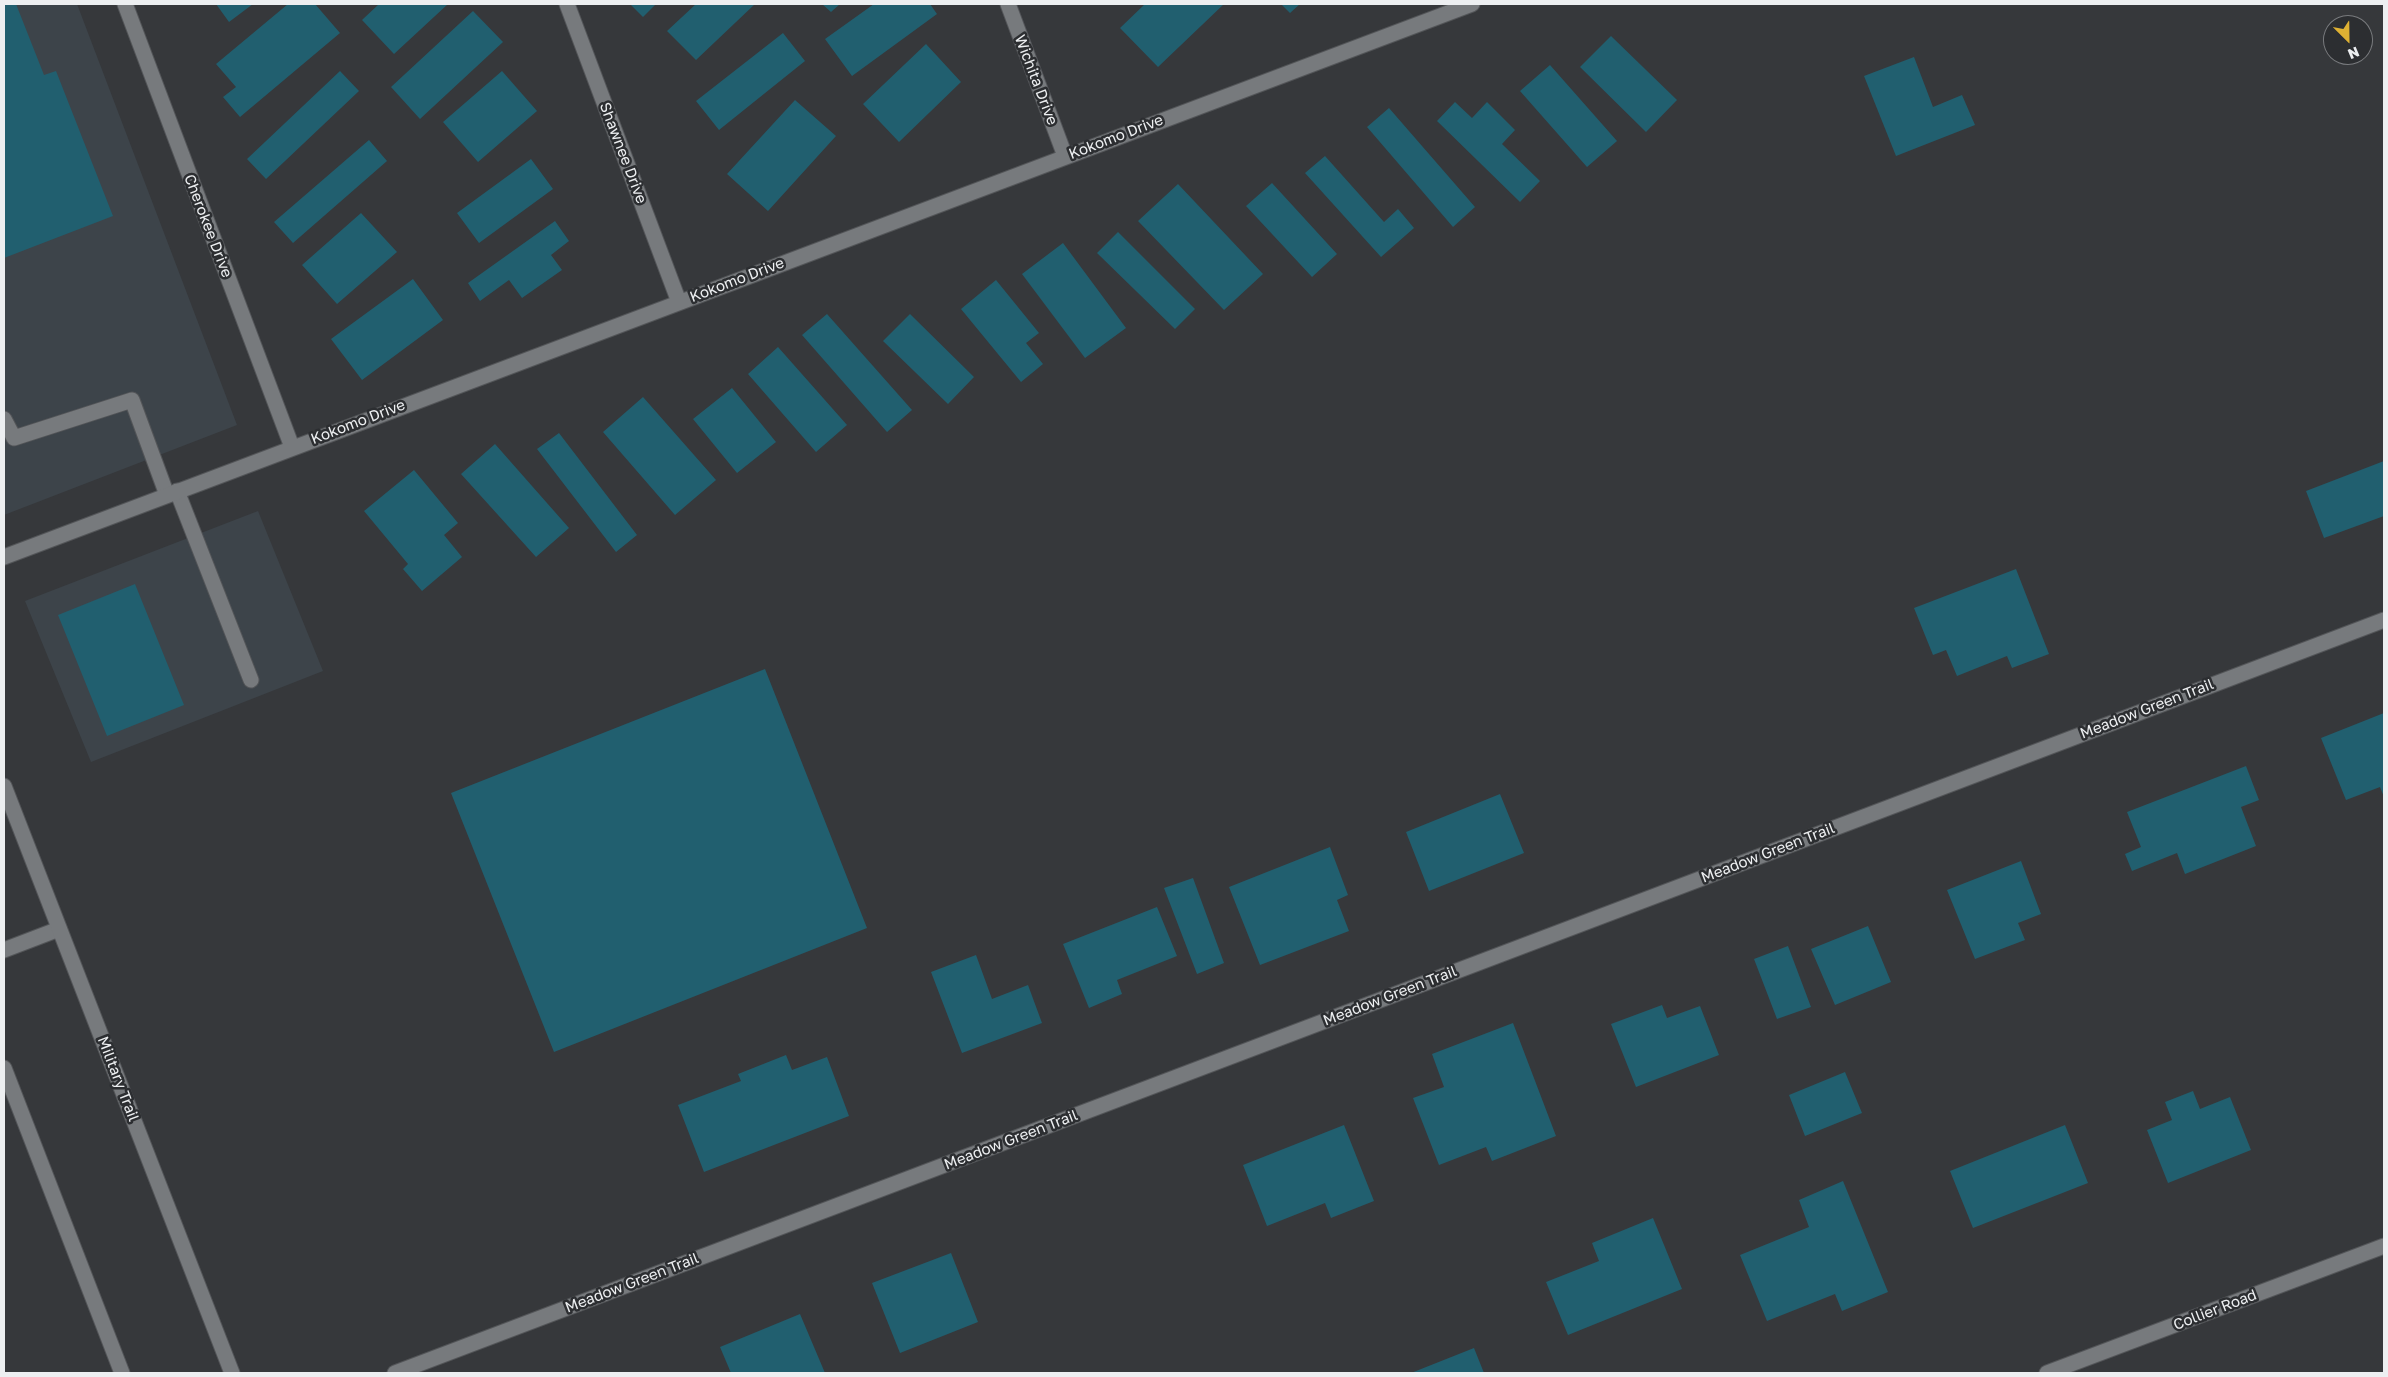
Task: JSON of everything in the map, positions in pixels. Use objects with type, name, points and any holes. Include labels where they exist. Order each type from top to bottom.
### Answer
[{"type":"street","name":"Cherokee Drive","points":[[125,4],[292,447]]},
{"type":"street","name":"Shawnee Drive","points":[[567,4],[679,302]]},
{"type":"street","name":"Wichita Drive","points":[[1008,4],[1065,156]]},
{"type":"street","name":"Kokomo Drive","points":[[4,557],[1065,156],[1451,7],[1472,4]]},
{"type":"street","points":[[4,419],[14,438],[132,400],[251,680]]},
{"type":"street","name":"Meadow Green Trail","points":[[395,1373],[2384,620]]},
{"type":"street","name":"Military Trail","points":[[4,786],[232,1373]]},
{"type":"street","points":[[4,950],[59,929]]},
{"type":"street","points":[[4,1068],[122,1373]]},
{"type":"street","name":"Collier Road","points":[[2047,1373],[2384,1246]]},
{"type":"shaded area","points":[[4,4],[77,4],[237,425],[4,515]]},
{"type":"shaded area","points":[[258,511],[323,671],[91,762],[25,601]]},
{"type":"building","points":[[4,4],[16,4],[44,75],[56,71],[113,216],[4,258]]},
{"type":"building","points":[[216,4],[253,4],[229,22]]},
{"type":"building","points":[[288,4],[315,4],[340,33],[240,117],[223,97],[236,87],[216,64]]},
{"type":"building","points":[[379,4],[448,4],[394,54],[362,20]]},
{"type":"building","points":[[630,4],[656,4],[643,17]]},
{"type":"building","points":[[696,4],[755,4],[696,60],[667,31]]},
{"type":"building","points":[[822,4],[840,4],[831,12]]},
{"type":"building","points":[[874,4],[930,4],[937,14],[852,76],[825,39]]},
{"type":"building","points":[[1145,4],[1224,4],[1158,67],[1120,28]]},
{"type":"building","points":[[1281,4],[1300,4],[1290,13]]},
{"type":"building","points":[[473,11],[503,42],[420,119],[391,87]]},
{"type":"building","points":[[783,33],[805,61],[719,130],[696,101]]},
{"type":"building","points":[[1611,36],[1677,100],[1646,132],[1580,67]]},
{"type":"building","points":[[926,44],[961,82],[899,142],[863,104]]},
{"type":"building","points":[[1914,57],[1933,107],[1962,95],[1975,125],[1896,156],[1864,76]]},
{"type":"building","points":[[1550,65],[1617,141],[1587,167],[1520,91]]},
{"type":"building","points":[[340,71],[359,91],[266,179],[247,159]]},
{"type":"building","points":[[502,71],[537,111],[478,162],[443,122]]},
{"type":"building","points":[[795,100],[836,136],[768,211],[727,174]]},
{"type":"building","points":[[1455,102],[1472,118],[1487,102],[1515,130],[1502,144],[1540,181],[1520,202],[1437,121]]},
{"type":"building","points":[[1389,108],[1475,207],[1453,227],[1367,127]]},
{"type":"building","points":[[369,140],[387,161],[293,243],[274,222]]},
{"type":"building","points":[[1325,156],[1384,222],[1398,209],[1414,228],[1381,257],[1305,173]]},
{"type":"building","points":[[531,159],[553,189],[479,243],[457,213]]},
{"type":"building","points":[[1272,183],[1337,254],[1312,277],[1246,206]]},
{"type":"building","points":[[1178,184],[1263,274],[1224,310],[1138,221]]},
{"type":"building","points":[[361,213],[397,252],[337,304],[302,265]]},
{"type":"building","points":[[555,221],[569,241],[551,255],[562,270],[522,298],[509,280],[480,301],[468,283]]},
{"type":"building","points":[[1118,232],[1195,309],[1175,329],[1097,253]]},
{"type":"building","points":[[1063,243],[1126,328],[1085,358],[1022,274]]},
{"type":"building","points":[[413,279],[443,320],[362,380],[331,339]]},
{"type":"building","points":[[996,280],[1039,333],[1026,343],[1043,364],[1021,382],[961,309]]},
{"type":"building","points":[[827,314],[912,410],[887,432],[802,335]]},
{"type":"building","points":[[910,314],[974,377],[948,404],[883,341]]},
{"type":"building","points":[[778,347],[847,425],[816,452],[748,374]]},
{"type":"building","points":[[732,388],[776,442],[737,473],[693,419]]},
{"type":"building","points":[[643,397],[716,480],[675,515],[603,432]]},
{"type":"building","points":[[559,433],[637,535],[616,552],[537,449]]},
{"type":"building","points":[[495,444],[569,528],[536,557],[461,474]]},
{"type":"building","points":[[2384,461],[2384,516],[2324,538],[2306,491]]},
{"type":"building","points":[[414,470],[458,523],[444,535],[462,557],[422,591],[403,569],[408,564],[364,511]]},
{"type":"building","points":[[2016,569],[2049,654],[2012,668],[2007,656],[1957,676],[1946,650],[1933,655],[1914,608]]},
{"type":"building","points":[[135,584],[184,705],[107,736],[58,615]]},
{"type":"building","points":[[765,669],[867,928],[554,1052],[451,793]]},
{"type":"building","points":[[2384,713],[2384,797],[2380,787],[2346,800],[2321,738]]},
{"type":"building","points":[[2246,766],[2259,800],[2241,807],[2256,846],[2185,874],[2177,853],[2132,871],[2125,854],[2141,847],[2127,812]]},
{"type":"building","points":[[1500,794],[1524,853],[1429,891],[1406,832]]},
{"type":"building","points":[[1330,847],[1348,895],[1337,900],[1349,931],[1260,965],[1229,887]]},
{"type":"building","points":[[2021,861],[2041,914],[2018,923],[2025,940],[1975,959],[1947,890]]},
{"type":"building","points":[[1193,878],[1224,963],[1197,974],[1164,888]]},
{"type":"building","points":[[1157,907],[1177,956],[1117,980],[1122,994],[1089,1008],[1063,944]]},
{"type":"building","points":[[1868,926],[1891,982],[1835,1005],[1811,949]]},
{"type":"building","points":[[1788,946],[1811,1007],[1777,1019],[1754,959]]},
{"type":"building","points":[[976,955],[992,999],[1028,985],[1042,1023],[962,1053],[931,972]]},
{"type":"building","points":[[1662,1005],[1667,1018],[1700,1006],[1719,1055],[1636,1087],[1611,1024]]},
{"type":"building","points":[[1513,1023],[1556,1136],[1492,1161],[1486,1147],[1439,1165],[1413,1098],[1444,1087],[1432,1054]]},
{"type":"building","points":[[786,1055],[792,1070],[827,1057],[849,1116],[704,1172],[678,1105],[741,1081],[738,1074]]},
{"type":"building","points":[[1845,1072],[1862,1113],[1805,1136],[1789,1095]]},
{"type":"building","points":[[2193,1091],[2200,1109],[2230,1097],[2251,1150],[2168,1183],[2147,1130],[2172,1120],[2165,1102]]},
{"type":"building","points":[[1344,1125],[1374,1201],[1331,1218],[1325,1203],[1267,1226],[1243,1165]]},
{"type":"building","points":[[2065,1125],[2088,1183],[1973,1228],[1950,1171]]},
{"type":"building","points":[[1843,1181],[1888,1292],[1842,1311],[1835,1294],[1767,1321],[1740,1255],[1809,1227],[1799,1200]]},
{"type":"building","points":[[1653,1218],[1682,1289],[1568,1335],[1546,1282],[1599,1261],[1592,1243]]},
{"type":"building","points":[[951,1253],[978,1322],[900,1353],[872,1283]]},
{"type":"building","points":[[800,1314],[825,1373],[731,1373],[720,1347]]},
{"type":"building","points":[[1474,1348],[1484,1373],[1411,1373]]}]
